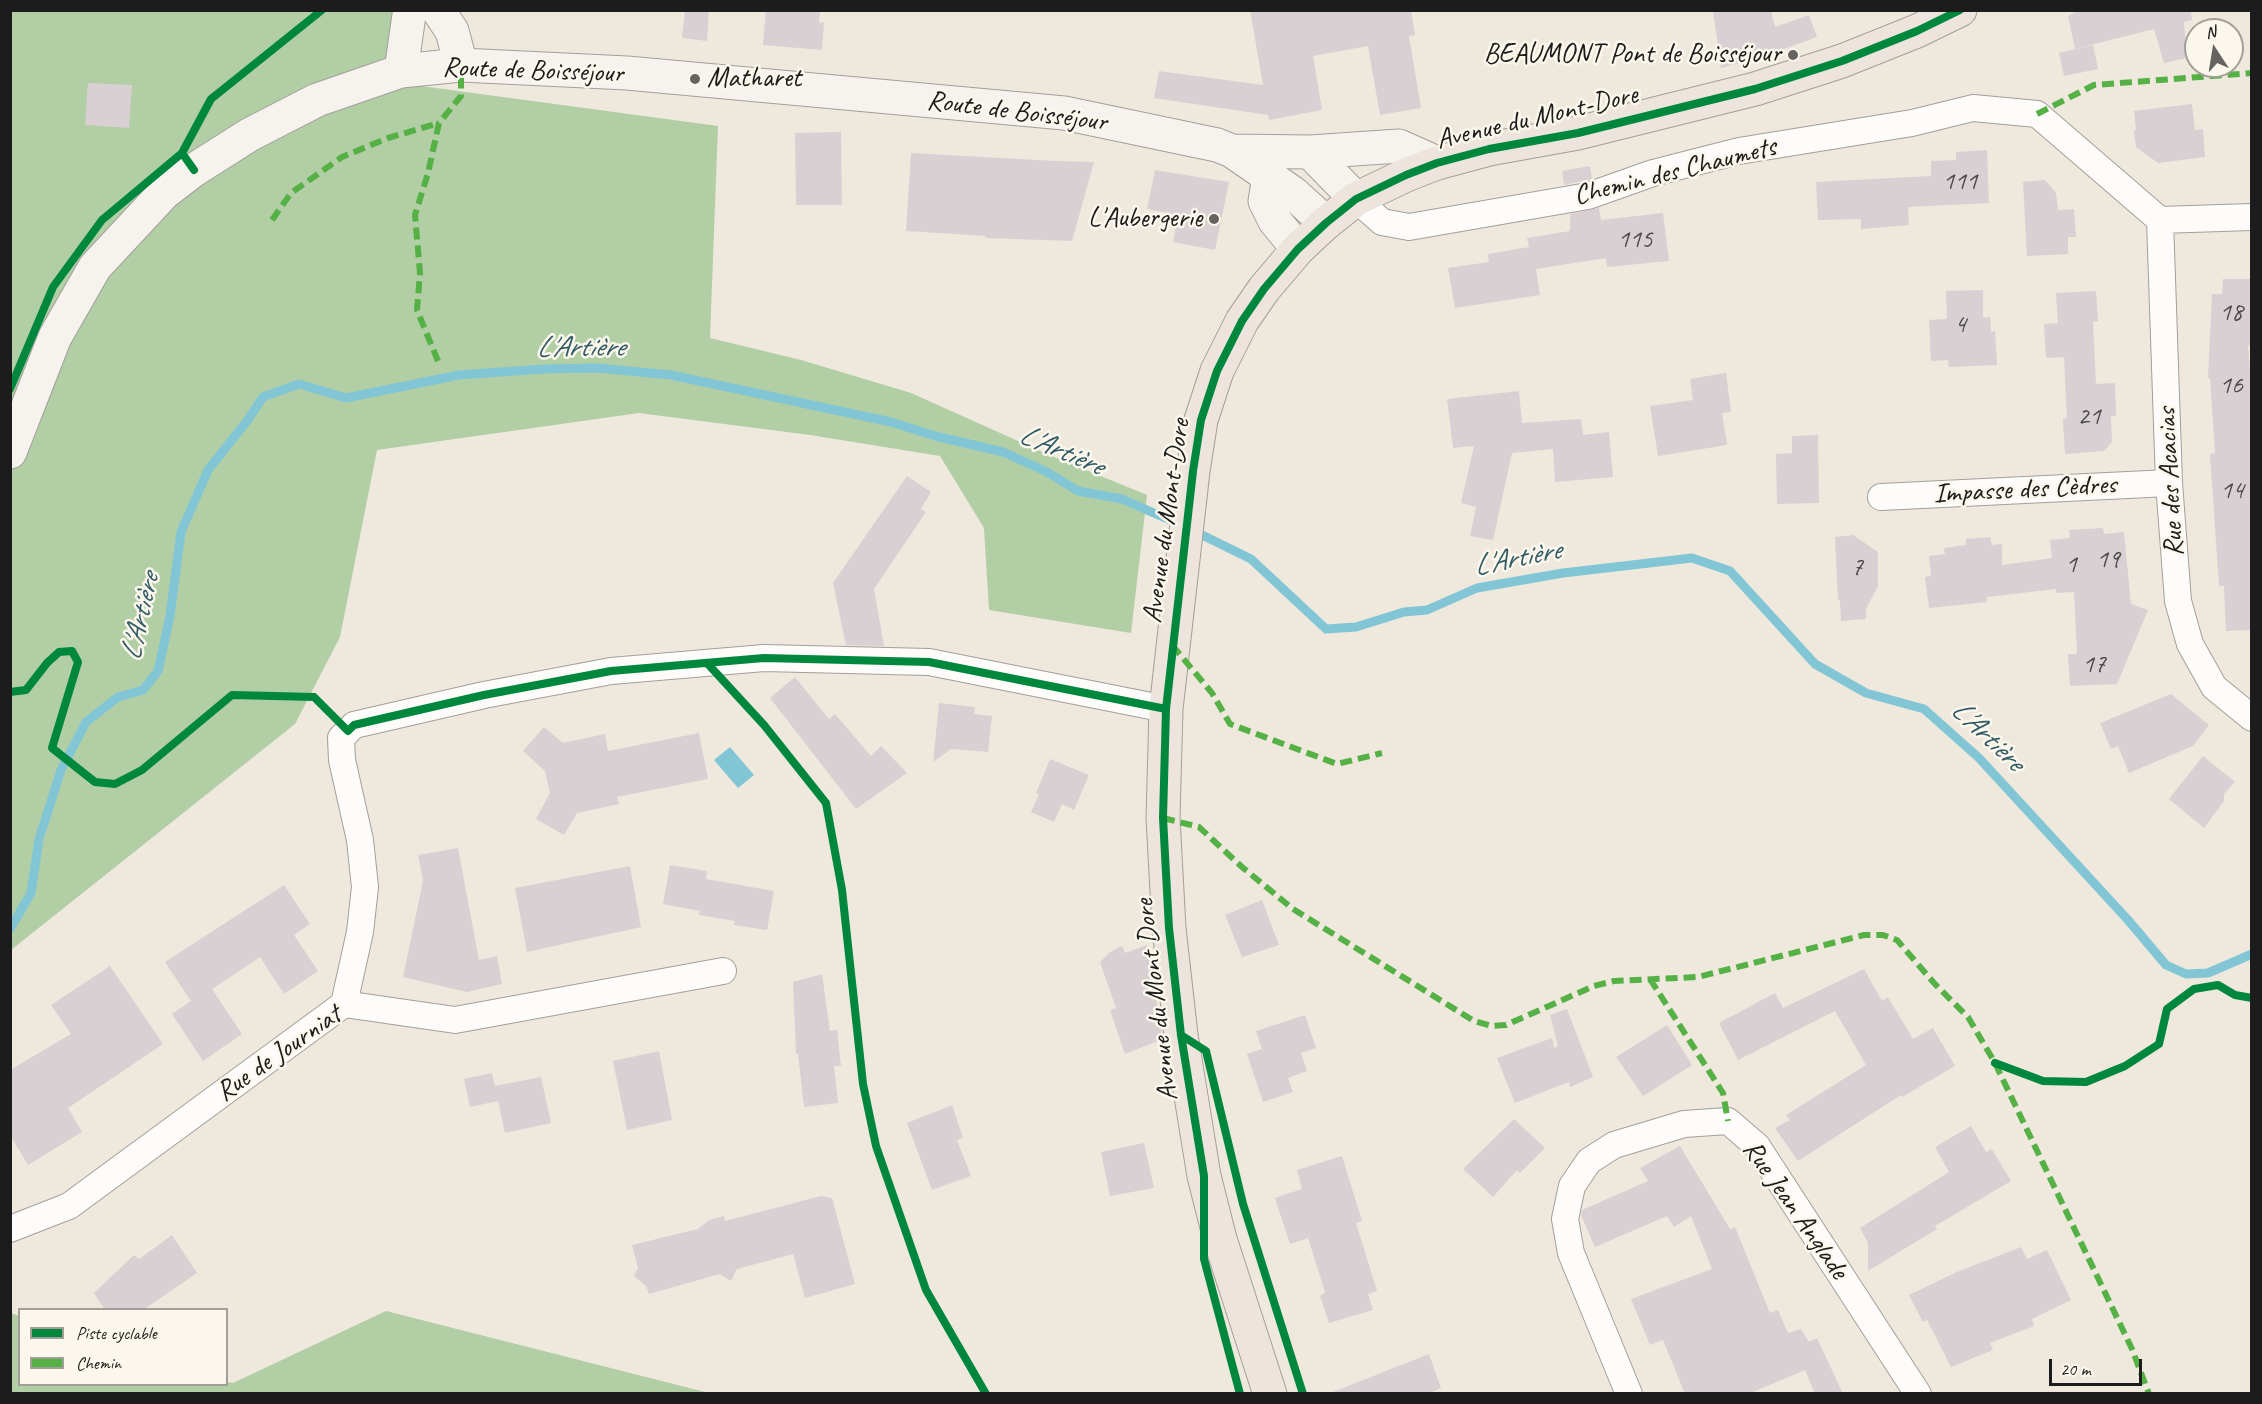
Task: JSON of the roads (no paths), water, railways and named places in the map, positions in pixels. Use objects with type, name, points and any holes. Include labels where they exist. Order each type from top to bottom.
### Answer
[{"type":"main road","name":"Avenue du Mont-Dore","points":[[1162,818],[1166,709],[1179,577],[1201,420],[1217,371],[1242,321],[1264,289],[1298,249],[1356,199],[1437,163],[1488,149],[1578,133],[1755,89],[1842,61],[1917,31],[1960,10]]},
{"type":"main road","name":"Avenue du Mont Dore","points":[[1162,818],[1167,907],[1181,1035],[1204,1176],[1220,1239],[1270,1394]]},
{"type":"street","points":[[401,71],[409,15],[412,10]]},
{"type":"street","points":[[438,10],[452,31],[460,64]]},
{"type":"street","name":"Route de Boisséjour","points":[[10,452],[55,337],[95,267],[164,193],[194,170],[249,135],[317,100],[401,71],[460,64],[627,73],[1064,113],[1216,145],[1232,151],[1300,198],[1326,223]]},
{"type":"street","name":"Chemin des Chaumets","points":[[1356,199],[1382,222],[1408,227],[1588,196],[1653,173],[1739,151],[1912,123],[1973,108],[2037,114],[2160,220]]},
{"type":"street","name":"Route de Boisséjour","points":[[1232,151],[1310,152],[1399,146],[1437,163]]},
{"type":"street","points":[[1310,152],[1356,199]]},
{"type":"street","points":[[1269,177],[1265,201],[1275,221],[1298,249]]},
{"type":"street","points":[[2160,220],[2252,217]]},
{"type":"street","name":"Rue des Acacias","points":[[2160,220],[2169,483],[2178,601],[2190,644],[2214,687],[2252,718]]},
{"type":"street","name":"Impasse des Cèdres","points":[[1881,497],[2169,483]]},
{"type":"street","points":[[344,1004],[360,932],[365,887],[360,840],[342,760],[341,738],[354,724],[484,695],[611,672],[764,658],[929,662],[1166,709]]},
{"type":"street","name":"Rue de Journiat","points":[[10,1229],[69,1206],[344,1004],[455,1020],[723,971]]},
{"type":"street","name":"Rue Jean Anglade","points":[[1629,1394],[1571,1253],[1565,1219],[1572,1186],[1589,1161],[1614,1145],[1684,1124],[1728,1121],[1757,1146],[1918,1394]]},
{"type":"water","points":[[730,747],[754,775],[738,788],[714,760]]},
{"type":"waterway","name":"L'Artière","points":[[10,929],[31,893],[39,839],[61,770],[86,722],[118,697],[143,690],[158,671],[170,616],[181,532],[208,470],[263,397],[299,384],[346,398],[459,375],[597,368],[671,375],[891,422],[935,436],[1003,452],[1047,472],[1078,491],[1122,499],[1181,525]]},
{"type":"waterway","name":"L'Artière","points":[[1194,531],[1251,559],[1326,629],[1356,627],[1404,612],[1427,610],[1477,588],[1563,573],[1692,558],[1730,571],[1815,664],[1866,693],[1924,709],[1979,758],[2128,920],[2166,965],[2186,974],[2208,973],[2252,954]]},
{"type":"place","name":"BEAUMONT Pont de Boisséjour","points":[[1793,55]]},
{"type":"place","name":"Matharet","points":[[695,79]]},
{"type":"place","name":"L'Aubergerie","points":[[1214,219]]}]
